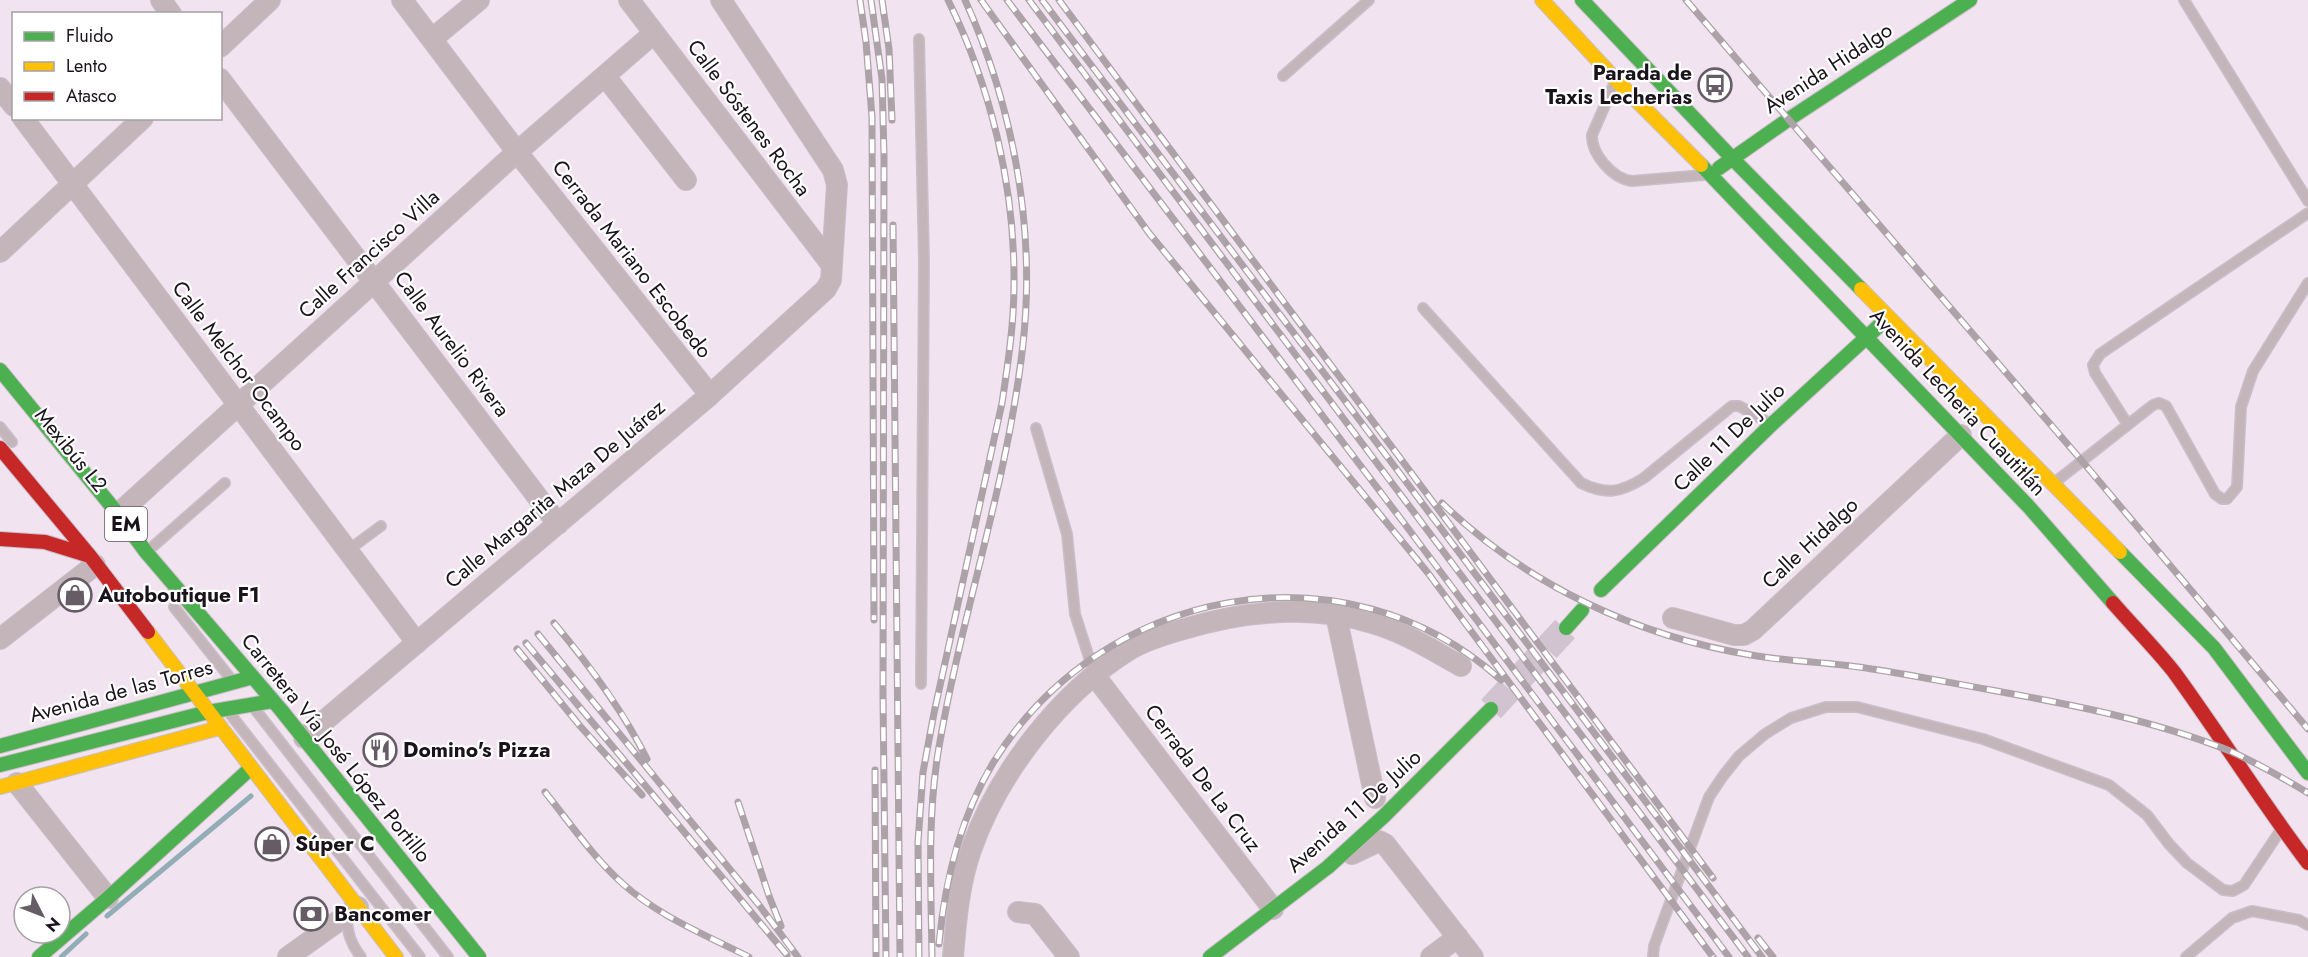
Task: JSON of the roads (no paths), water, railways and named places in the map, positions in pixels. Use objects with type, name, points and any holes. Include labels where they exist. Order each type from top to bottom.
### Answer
[{"type":"main road","name":"Avenida Lecheria Cuautitlán","points":[[1542,0],[1616,80],[1711,175],[1961,435],[2041,496],[2214,648],[2308,773]]},
{"type":"main road","name":"Avenida Lecheria Cuautitlán","points":[[1582,0],[1732,158],[1889,317],[2041,496],[2172,670],[2308,863]]},
{"type":"main road","name":"Avenida Hidalgo","points":[[1711,175],[1732,158],[1970,0]]},
{"type":"main road","name":"Calle 11 De Julio","points":[[1601,590],[1771,425],[1889,317]]},
{"type":"main road","name":"Carretera Vía José López Portillo","points":[[0,370],[118,514],[146,552],[304,738],[479,957]]},
{"type":"main road","name":"EM","points":[[0,448],[92,560],[251,768],[352,911],[396,957]]},
{"type":"main road","points":[[0,539],[45,542],[92,560]]},
{"type":"main road","points":[[1566,628],[1582,610]]},
{"type":"main road","name":"Avenida de las Torres","points":[[0,746],[193,693],[215,695],[242,693],[253,677]]},
{"type":"main road","points":[[0,765],[208,712],[215,695],[242,693],[273,701]]},
{"type":"main road","name":"Avenida 11 De Julio","points":[[1210,957],[1329,867],[1384,816],[1491,709]]},
{"type":"main road","points":[[8,785],[219,728]]},
{"type":"main road","points":[[39,957],[108,898],[251,768]]},
{"type":"street","points":[[222,45],[270,0]]},
{"type":"street","points":[[402,0],[517,152]]},
{"type":"street","points":[[432,39],[479,0]]},
{"type":"street","points":[[721,0],[832,170],[837,185],[831,272]]},
{"type":"street","name":"Calle Sóstenes Rocha","points":[[638,3],[654,33],[831,272]]},
{"type":"street","name":"Calle Francisco Villa","points":[[118,514],[517,152],[654,33]]},
{"type":"street","points":[[605,76],[686,180]]},
{"type":"street","name":"Calle Aurelio Rivera","points":[[222,82],[558,524]]},
{"type":"street","points":[[0,88],[12,103]]},
{"type":"street","name":"Calle Melchor Ocampo","points":[[25,120],[417,642]]},
{"type":"street","points":[[0,252],[141,120]]},
{"type":"street","name":"Cerrada Mariano Escobedo","points":[[517,152],[710,395]]},
{"type":"street","name":"Calle Margarita Maza De Juárez","points":[[304,738],[710,395],[826,289],[831,272]]},
{"type":"street","name":"Calle Hidalgo","points":[[1673,618],[1734,635],[1744,635],[1753,630],[1961,435]]},
{"type":"street","points":[[0,639],[92,560]]},
{"type":"street","points":[[953,957],[957,907],[971,850],[992,803],[1023,753],[1058,709],[1131,648],[1201,624],[1254,613],[1294,611],[1336,615],[1372,623],[1413,639],[1461,666]]},
{"type":"street","points":[[1336,615],[1375,798]]},
{"type":"street","name":"Cerrada De La Cruz","points":[[1095,676],[1273,909]]},
{"type":"street","points":[[8,785],[108,898]]},
{"type":"street","points":[[1329,867],[1372,842],[1379,841],[1385,844],[1473,957]]},
{"type":"street","points":[[288,957],[352,911]]},
{"type":"street","points":[[1018,912],[1035,914],[1069,957]]},
{"type":"street","points":[[1431,957],[1458,938]]},
{"type":"lane","points":[[1283,76],[1368,0]]},
{"type":"lane","points":[[2184,0],[2308,201]]},
{"type":"lane","points":[[919,39],[924,261],[921,684]]},
{"type":"lane","points":[[1616,80],[1592,135],[1591,144],[1594,151],[1615,174],[1624,180],[1632,181],[1711,175]]},
{"type":"lane","points":[[2128,425],[2095,373],[2093,365],[2100,354],[2308,213]]},
{"type":"lane","points":[[2041,496],[2152,405],[2159,403],[2166,406],[2215,494],[2222,499],[2228,499],[2237,487],[2241,407],[2253,371],[2308,283]]},
{"type":"lane","points":[[1423,308],[1581,483],[1596,490],[1612,491],[1629,487],[1644,478],[1732,406],[1740,406],[1771,425]]},
{"type":"lane","name":"Mexibús L2","points":[[0,428],[15,446]]},
{"type":"lane","points":[[1036,428],[1067,534],[1075,614],[1095,676]]},
{"type":"lane","points":[[146,552],[225,483]]},
{"type":"lane","points":[[347,551],[381,526]]},
{"type":"lane","points":[[164,595],[448,957]]},
{"type":"lane","points":[[215,695],[420,957]]},
{"type":"lane","points":[[1653,957],[1654,946],[1709,798],[1723,776],[1739,756],[1765,734],[1791,718],[1826,707],[1857,707],[1983,739],[2109,785],[2147,815],[2187,863],[2223,890],[2233,891],[2244,885],[2282,829]]},
{"type":"lane","points":[[352,911],[348,937],[361,957]]},
{"type":"lane","points":[[2186,957],[2232,918],[2252,911],[2299,920],[2308,925]]},
{"type":"waterway","points":[[107,916],[251,796]]},
{"type":"waterway","points":[[61,957],[86,934]]},
{"type":"tunnel","points":[[1491,709],[1566,628]]},
{"type":"railway","points":[[860,0],[872,117],[874,620]]},
{"type":"railway","points":[[871,0],[882,79],[884,156],[883,696],[886,957]]},
{"type":"railway","points":[[882,0],[889,49],[892,120]]},
{"type":"railway","points":[[919,957],[918,842],[923,772],[1002,403],[1014,299],[1010,211],[998,138],[977,67],[948,0]]},
{"type":"railway","points":[[932,957],[931,852],[935,773],[960,646],[1007,446],[1023,344],[1026,300],[1026,256],[1017,168],[996,82],[965,0]]},
{"type":"railway","points":[[981,0],[1149,233],[1428,573],[1713,957]]},
{"type":"railway","points":[[1007,0],[1404,523],[1729,957]]},
{"type":"railway","points":[[1029,0],[1748,957]]},
{"type":"railway","points":[[1042,0],[1762,957]]},
{"type":"railway","points":[[1059,0],[1713,878]]},
{"type":"railway","points":[[1686,0],[2082,461],[2308,729]]},
{"type":"railway","points":[[893,225],[900,957]]},
{"type":"railway","points":[[1442,503],[1475,532],[1546,582],[1625,620],[1666,635],[1751,655],[1887,671],[2112,714],[2172,730],[2230,751],[2308,793]]},
{"type":"railway","points":[[939,944],[945,896],[956,850],[971,805],[993,763],[1039,703],[1096,656],[1160,622],[1229,603],[1300,598],[1371,609],[1439,636],[1501,680]]},
{"type":"railway","points":[[554,623],[605,688],[647,759]]},
{"type":"railway","points":[[538,634],[759,905],[798,957]]},
{"type":"railway","points":[[526,643],[787,955]]},
{"type":"railway","points":[[517,649],[580,726],[642,795]]},
{"type":"railway","points":[[875,770],[876,957]]},
{"type":"railway","points":[[545,792],[601,862],[636,895],[683,924],[749,957]]},
{"type":"railway","points":[[738,802],[781,926]]},
{"type":"railway","points":[[1758,938],[1773,957]]},
{"type":"place","name":"Parada de Taxis Lecherias","points":[[1715,85]]},
{"type":"place","name":"Autoboutique F1","points":[[75,595]]},
{"type":"place","name":"Domino's Pizza","points":[[380,750]]},
{"type":"place","name":"Súper C","points":[[272,844]]},
{"type":"place","name":"Bancomer","points":[[311,914]]}]
